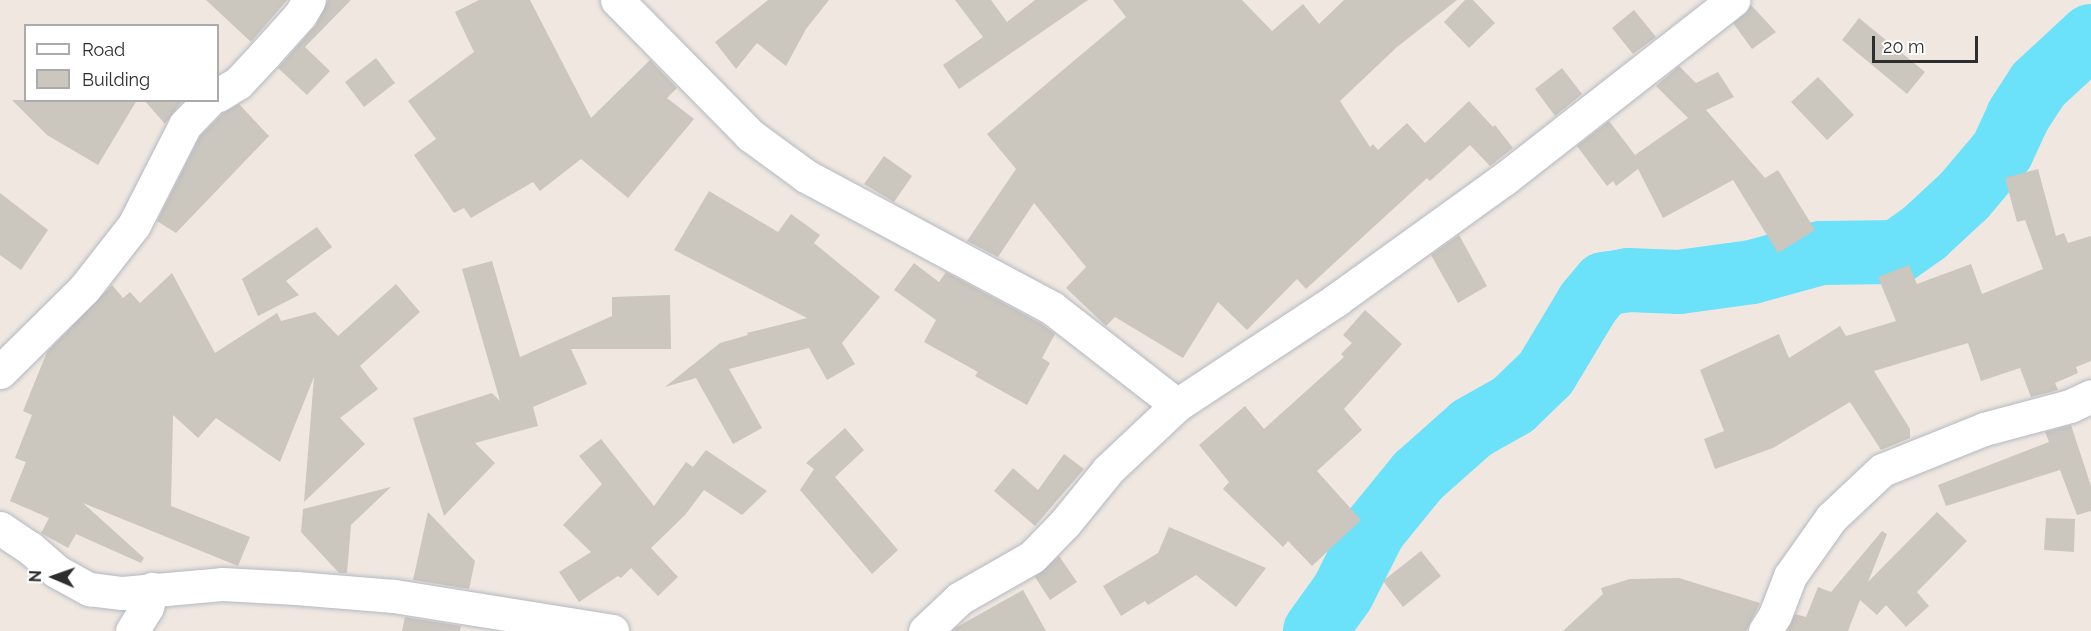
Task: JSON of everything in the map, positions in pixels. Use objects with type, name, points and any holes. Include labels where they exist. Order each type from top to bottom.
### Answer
[{"type":"street","points":[[219,94],[238,83],[300,15],[309,0]]},
{"type":"street","points":[[617,0],[750,135],[806,176],[1052,308],[1177,405]]},
{"type":"street","points":[[925,631],[960,597],[1032,557],[1065,523],[1108,470],[1177,405],[1336,300],[1504,179],[1733,0]]},
{"type":"street","points":[[0,372],[84,289],[134,225],[173,144],[185,125],[207,102]]},
{"type":"street","points":[[1765,631],[1775,615],[1790,576],[1824,528],[1882,470],[1984,429],[2070,406],[2091,396]]},
{"type":"street","points":[[0,528],[30,548],[56,571],[89,589],[122,593],[222,584],[383,595],[612,631]]},
{"type":"street","points":[[132,631],[147,607],[152,589]]},
{"type":"building","points":[[206,0],[287,0],[251,42]]},
{"type":"building","points":[[328,0],[351,0],[305,47],[330,71],[307,95],[278,68],[316,25]]},
{"type":"building","points":[[479,0],[530,0],[591,118],[650,60],[677,88],[667,98],[694,119],[628,198],[581,159],[540,191],[533,182],[471,218],[464,208],[454,213],[414,155],[436,139],[408,101],[474,52],[455,12]]},
{"type":"building","points":[[768,0],[829,0],[806,29],[786,66],[757,43],[736,69],[715,42]]},
{"type":"building","points":[[955,0],[991,0],[1007,22],[1035,0],[1088,0],[959,89],[943,65],[983,37]]},
{"type":"building","points":[[1113,0],[1242,0],[1272,31],[1303,4],[1319,24],[1344,0],[1457,0],[1397,47],[1340,101],[1370,147],[1373,144],[1378,150],[1407,123],[1425,143],[1469,101],[1493,127],[1495,125],[1513,148],[1490,166],[1470,145],[1430,181],[1427,178],[1306,289],[1297,279],[1247,330],[1218,302],[1183,358],[1115,317],[1106,326],[1066,288],[1086,267],[1034,203],[998,257],[967,241],[1016,169],[987,134],[1126,17]]},
{"type":"building","points":[[1465,0],[1473,0],[1495,23],[1469,48],[1444,22]]},
{"type":"building","points":[[1751,5],[1776,32],[1752,49],[1733,23],[1745,14]]},
{"type":"building","points":[[1634,10],[1656,37],[1633,54],[1612,28]]},
{"type":"building","points":[[1859,18],[1925,72],[1907,94],[1842,40]]},
{"type":"building","points":[[376,58],[395,83],[364,107],[345,82]]},
{"type":"building","points":[[1679,66],[1696,83],[1718,72],[1734,97],[1706,110],[1765,178],[1778,170],[1815,230],[1778,253],[1733,180],[1663,218],[1638,169],[1616,186],[1613,181],[1607,186],[1577,146],[1609,121],[1635,155],[1688,118],[1656,86]]},
{"type":"building","points":[[1562,68],[1582,94],[1555,116],[1535,89]]},
{"type":"building","points":[[1818,77],[1854,115],[1827,140],[1791,102]]},
{"type":"building","points":[[12,100],[24,100],[24,102],[136,102],[98,165],[47,135]]},
{"type":"building","points":[[146,102],[182,102],[165,124]]},
{"type":"building","points":[[239,104],[269,136],[176,233],[157,221],[200,136],[223,113]]},
{"type":"building","points":[[884,156],[912,176],[894,202],[864,184]]},
{"type":"building","points":[[2038,169],[2056,236],[2064,233],[2068,243],[2091,236],[2091,361],[2076,367],[2078,373],[2055,383],[2058,390],[2031,397],[2020,368],[1981,381],[1968,343],[1874,371],[1910,429],[1910,438],[1881,450],[1850,402],[1773,448],[1715,469],[1704,439],[1724,431],[1700,370],[1779,334],[1789,358],[1840,326],[1846,336],[1896,321],[1878,277],[1909,265],[1917,284],[1971,264],[1982,294],[2043,269],[2025,220],[2017,222],[2005,178]]},
{"type":"building","points":[[709,191],[778,232],[791,214],[820,235],[814,243],[880,297],[842,343],[855,364],[827,380],[809,348],[729,369],[762,428],[733,444],[696,378],[665,387],[720,343],[748,335],[747,333],[807,318],[674,250]]},
{"type":"building","points":[[0,193],[48,230],[21,270],[0,255]]},
{"type":"building","points":[[317,227],[332,247],[286,281],[299,295],[258,316],[242,279]]},
{"type":"building","points":[[1459,235],[1487,286],[1458,303],[1431,255]]},
{"type":"building","points":[[492,261],[520,357],[612,316],[612,297],[670,295],[671,349],[571,349],[587,384],[533,407],[538,426],[475,443],[495,463],[444,516],[413,418],[492,393],[500,401],[462,269]]},
{"type":"building","points":[[914,263],[939,282],[946,272],[1042,324],[1055,334],[1042,358],[1050,363],[1027,405],[975,376],[978,372],[924,342],[936,320],[894,290]]},
{"type":"building","points":[[172,273],[215,353],[277,313],[281,321],[315,312],[338,336],[396,284],[420,312],[360,366],[378,389],[340,418],[365,444],[304,502],[314,377],[280,462],[216,418],[198,438],[173,415],[171,506],[250,537],[238,566],[83,503],[144,558],[141,563],[76,534],[68,548],[41,533],[49,518],[10,501],[26,462],[15,458],[32,415],[23,411],[47,352],[112,285],[123,298],[130,292],[140,303]]},
{"type":"building","points":[[1365,310],[1402,344],[1344,409],[1362,430],[1317,471],[1361,520],[1312,566],[1288,541],[1283,547],[1223,489],[1229,482],[1199,445],[1245,406],[1264,429],[1344,357],[1341,354],[1352,343],[1343,335]]},
{"type":"building","points":[[2071,425],[2091,486],[2091,511],[2077,515],[2060,470],[1946,506],[1938,485],[2049,442],[2045,432]]},
{"type":"building","points":[[845,428],[864,450],[835,477],[898,550],[872,574],[800,490],[814,469],[806,463]]},
{"type":"building","points":[[601,439],[654,506],[686,462],[693,467],[706,450],[767,491],[742,515],[704,490],[685,515],[651,548],[678,577],[658,596],[631,568],[621,578],[618,576],[579,602],[559,572],[591,552],[563,525],[602,484],[579,456]]},
{"type":"building","points":[[1064,454],[1084,469],[1035,526],[994,491],[1013,468],[1038,490]]},
{"type":"building","points":[[391,487],[351,525],[347,573],[339,573],[301,532],[303,509]]},
{"type":"building","points":[[428,512],[475,561],[469,589],[413,580]]},
{"type":"building","points":[[1937,512],[1967,541],[1917,592],[1929,606],[1906,627],[1886,605],[1877,615],[1860,600],[1848,631],[1787,631],[1795,614],[1806,617],[1818,587],[1831,592],[1882,531],[1887,534],[1868,582]]},
{"type":"building","points":[[2046,518],[2075,519],[2074,552],[2044,550]]},
{"type":"building","points":[[1169,527],[1266,568],[1236,607],[1196,575],[1148,605],[1145,601],[1121,616],[1103,586],[1158,553]]},
{"type":"building","points":[[1421,551],[1441,576],[1403,607],[1383,581]]},
{"type":"building","points":[[1059,556],[1077,582],[1050,600],[1035,577]]},
{"type":"building","points":[[1679,578],[1760,603],[1746,631],[1563,631],[1603,594],[1601,588],[1630,579]]},
{"type":"building","points":[[1023,590],[1046,631],[952,631],[955,628]]},
{"type":"building","points":[[405,617],[461,626],[460,631],[402,631]]},
{"type":"waterway","points":[[1315,631],[1343,592],[1374,530],[1418,476],[1472,428],[1513,405],[1546,373],[1588,303],[1604,284],[1628,280],[1679,282],[1752,272],[1821,253],[1897,252],[1924,233],[1964,196],[2002,151],[2018,116],[2038,85],[2091,36]]}]
